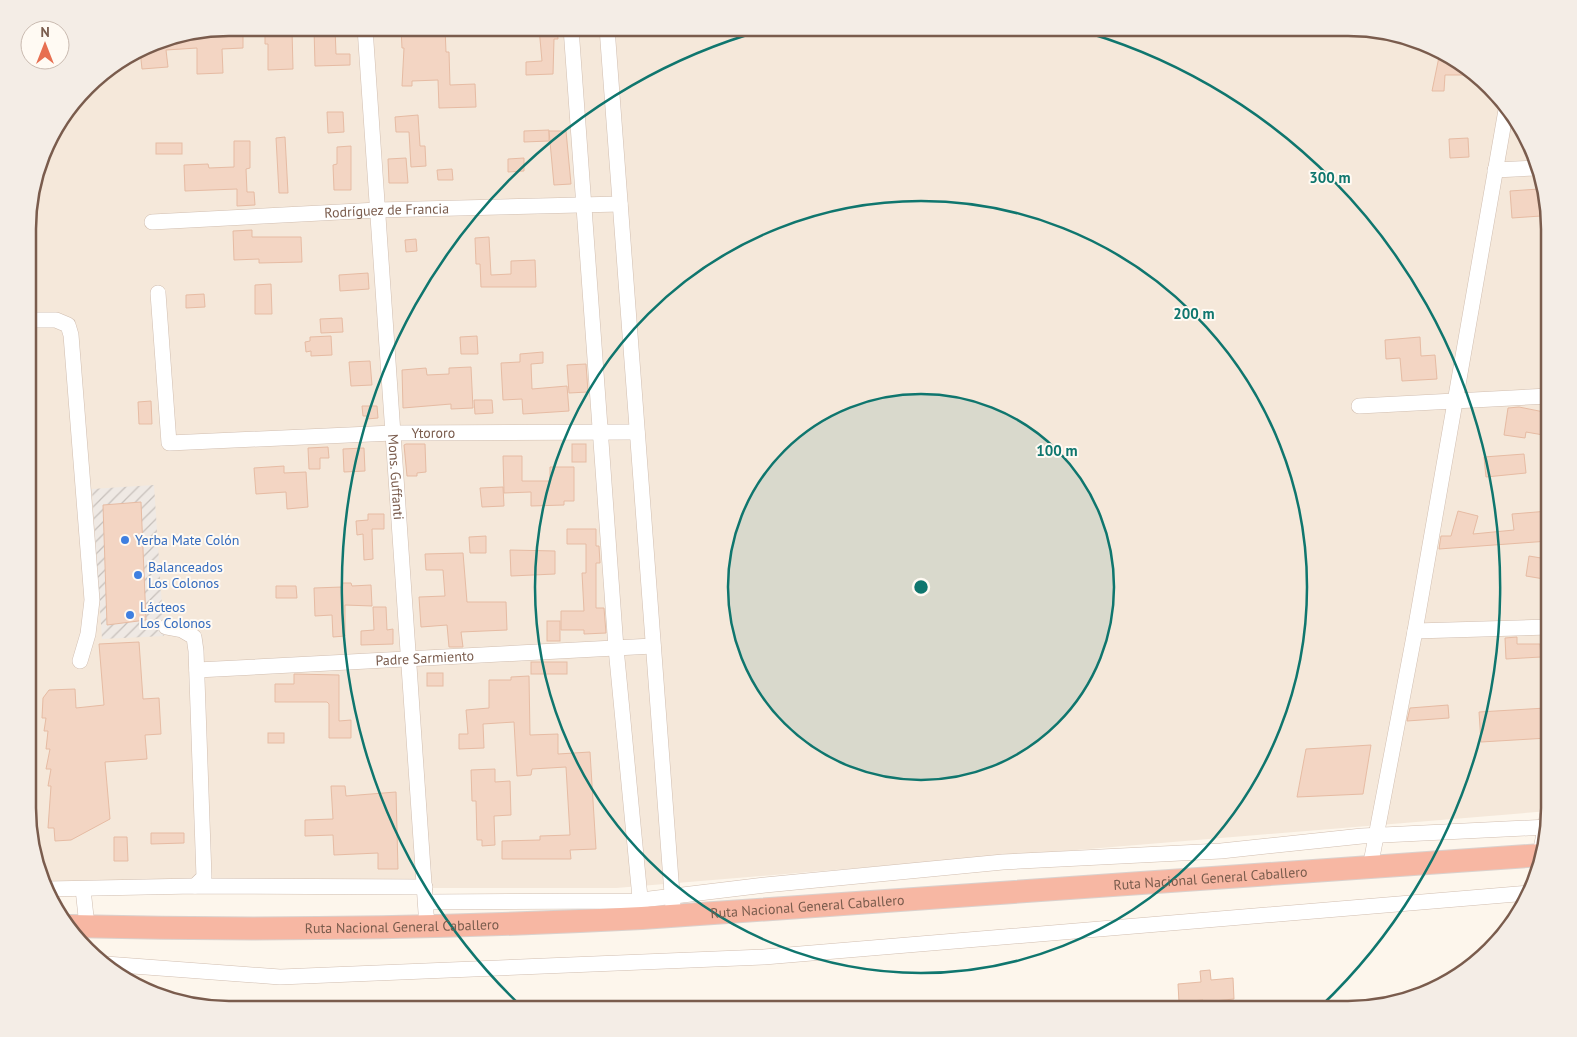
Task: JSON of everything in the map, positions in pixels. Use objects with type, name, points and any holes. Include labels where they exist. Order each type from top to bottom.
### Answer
[{"type":"highway","name":"Ruta Nacional General Caballero","points":[[79,926],[156,929],[428,927],[673,906],[1370,868],[1535,855]]},
{"type":"street","name":"Mons. Guffanti","points":[[366,36],[428,927]]},
{"type":"street","points":[[54,889],[195,886],[426,894],[642,909],[616,648],[572,36]]},
{"type":"street","points":[[608,36],[673,906],[765,885],[1003,862],[1220,851],[1376,835],[1539,827]]},
{"type":"street","points":[[1370,868],[1415,631],[1505,117]]},
{"type":"street","points":[[1495,170],[1531,168]]},
{"type":"street","name":"Rodríguez de Francia","points":[[152,222],[378,210],[583,207],[620,204]]},
{"type":"street","name":"Ytororo","points":[[158,293],[169,443],[393,433],[637,432]]},
{"type":"street","points":[[36,320],[56,320],[68,325],[71,335],[92,600],[88,634],[80,661]]},
{"type":"street","points":[[1359,406],[1541,396]]},
{"type":"street","points":[[166,627],[182,630],[194,637],[197,670],[204,877],[195,886]]},
{"type":"street","points":[[1415,631],[1541,627]]},
{"type":"street","name":"Padre Sarmiento","points":[[197,670],[652,646]]},
{"type":"street","points":[[79,926],[83,889]]},
{"type":"street","points":[[118,965],[280,977],[764,957],[1521,894]]},
{"type":"shaded area","points":[[229,36],[1348,36],[1398,43],[1433,56],[1465,76],[1493,102],[1515,133],[1531,167],[1539,204],[1541,229],[1541,812],[616,888],[54,888],[46,870],[40,845],[36,808],[36,229],[43,179],[56,144],[76,112],[102,84],[133,62],[167,46],[204,38]]},
{"type":"shaded area","points":[[154,485],[164,636],[102,639],[92,489]]},
{"type":"building","points":[[243,36],[243,48],[222,49],[223,73],[197,74],[197,48],[166,50],[168,67],[142,69],[141,58],[167,46],[204,38]]},
{"type":"building","points":[[265,36],[292,36],[293,69],[268,70],[268,44],[265,44]]},
{"type":"building","points":[[314,36],[335,36],[336,54],[350,54],[350,65],[315,66]]},
{"type":"building","points":[[401,36],[445,36],[446,52],[449,52],[450,85],[475,84],[476,107],[439,108],[438,80],[412,81],[412,86],[402,86],[404,48],[402,48]]},
{"type":"building","points":[[540,36],[558,36],[558,39],[554,39],[553,74],[526,75],[526,62],[542,61]]},
{"type":"building","points":[[1439,59],[1464,75],[1445,75],[1444,91],[1432,91]]},
{"type":"building","points":[[327,112],[343,112],[344,132],[328,133]]},
{"type":"building","points":[[418,115],[420,146],[425,146],[426,166],[411,167],[409,132],[396,132],[395,117]]},
{"type":"building","points":[[549,130],[549,141],[524,142],[524,131]]},
{"type":"building","points":[[549,131],[566,131],[571,184],[554,185]]},
{"type":"building","points":[[285,137],[288,193],[279,193],[276,138]]},
{"type":"building","points":[[1468,138],[1469,157],[1450,158],[1449,139]]},
{"type":"building","points":[[234,141],[250,141],[250,168],[246,169],[247,192],[254,192],[255,205],[237,206],[237,189],[185,191],[184,165],[208,164],[209,168],[234,167]]},
{"type":"building","points":[[156,143],[182,143],[182,154],[156,154]]},
{"type":"building","points":[[351,146],[351,190],[334,190],[333,165],[337,164],[337,147]]},
{"type":"building","points":[[406,158],[408,183],[389,183],[388,159]]},
{"type":"building","points":[[524,158],[524,171],[508,172],[508,159]]},
{"type":"building","points":[[452,169],[453,180],[438,180],[437,170]]},
{"type":"building","points":[[1536,189],[1540,216],[1512,218],[1510,191]]},
{"type":"building","points":[[252,230],[252,237],[301,237],[302,262],[259,263],[259,259],[234,260],[233,231]]},
{"type":"building","points":[[489,237],[491,275],[511,274],[511,261],[535,260],[536,287],[481,287],[480,264],[476,264],[475,238]]},
{"type":"building","points":[[416,239],[417,251],[406,252],[405,240]]},
{"type":"building","points":[[368,273],[369,289],[340,291],[339,275]]},
{"type":"building","points":[[271,284],[272,314],[255,314],[255,285]]},
{"type":"building","points":[[204,294],[205,307],[186,308],[186,295]]},
{"type":"building","points":[[342,318],[343,332],[321,333],[320,319]]},
{"type":"building","points":[[331,336],[332,355],[311,356],[311,351],[306,352],[305,342],[310,341],[310,337]]},
{"type":"building","points":[[477,336],[478,354],[461,354],[460,337]]},
{"type":"building","points":[[1420,337],[1421,356],[1435,355],[1437,379],[1402,381],[1400,358],[1386,359],[1385,340]]},
{"type":"building","points":[[543,352],[543,363],[531,364],[532,389],[567,386],[569,411],[523,414],[522,399],[503,400],[501,363],[520,362],[520,354]]},
{"type":"building","points":[[370,361],[372,385],[351,386],[349,362]]},
{"type":"building","points":[[586,364],[588,392],[569,393],[567,365]]},
{"type":"building","points":[[471,367],[473,408],[451,409],[451,404],[403,408],[402,370],[426,368],[427,375],[449,374],[449,368]]},
{"type":"building","points":[[474,400],[492,400],[493,413],[475,414]]},
{"type":"building","points":[[151,401],[152,424],[139,424],[138,402]]},
{"type":"building","points":[[362,406],[377,406],[378,418],[367,419],[367,416],[363,416]]},
{"type":"building","points":[[1519,407],[1541,411],[1541,435],[1526,432],[1525,438],[1504,435],[1508,408]]},
{"type":"building","points":[[425,444],[426,472],[417,473],[417,476],[407,476],[404,445]]},
{"type":"building","points":[[572,444],[586,444],[586,462],[572,462]]},
{"type":"building","points":[[328,447],[329,458],[320,458],[320,469],[309,469],[308,448]]},
{"type":"building","points":[[364,448],[365,471],[344,472],[343,449]]},
{"type":"building","points":[[1524,454],[1526,473],[1486,477],[1484,457]]},
{"type":"building","points":[[503,456],[522,456],[522,481],[550,481],[550,467],[574,467],[574,501],[564,501],[564,505],[531,506],[531,492],[504,493]]},
{"type":"building","points":[[284,466],[284,473],[306,472],[308,507],[287,509],[286,492],[256,494],[254,468]]},
{"type":"building","points":[[503,487],[504,506],[482,507],[480,488]]},
{"type":"building","points":[[141,502],[146,620],[107,625],[103,505]]},
{"type":"building","points":[[1458,511],[1478,516],[1473,534],[1514,530],[1512,514],[1541,512],[1541,542],[1439,549],[1441,536],[1451,536]]},
{"type":"building","points":[[368,514],[384,514],[384,529],[372,529],[373,559],[364,560],[363,534],[357,535],[356,521],[368,520]]},
{"type":"building","points":[[567,529],[596,529],[596,546],[599,546],[600,563],[596,563],[596,608],[604,608],[606,633],[584,634],[584,630],[561,630],[561,611],[584,611],[582,573],[586,573],[586,544],[567,544]]},
{"type":"building","points":[[486,536],[486,553],[470,553],[469,537]]},
{"type":"building","points":[[510,550],[555,551],[555,574],[511,576]]},
{"type":"building","points":[[463,553],[467,602],[506,602],[507,630],[461,632],[463,647],[449,647],[447,625],[421,627],[419,597],[445,596],[443,570],[426,570],[425,554]]},
{"type":"building","points":[[1529,556],[1541,558],[1541,578],[1526,576]]},
{"type":"building","points":[[342,583],[351,583],[352,586],[371,585],[372,606],[345,605],[345,636],[333,637],[332,615],[315,616],[314,588],[342,587]]},
{"type":"building","points":[[276,586],[296,586],[297,598],[276,598]]},
{"type":"building","points":[[373,607],[386,607],[387,630],[393,629],[393,644],[361,645],[361,631],[374,630]]},
{"type":"building","points":[[547,621],[560,621],[560,641],[547,641]]},
{"type":"building","points":[[1517,637],[1517,644],[1540,644],[1541,657],[1506,659],[1505,638]]},
{"type":"building","points":[[139,642],[143,699],[159,698],[161,734],[145,735],[147,759],[105,762],[110,819],[71,840],[55,841],[54,828],[48,828],[51,786],[48,786],[51,769],[46,769],[50,749],[46,749],[48,731],[44,731],[46,718],[42,718],[43,698],[49,690],[75,689],[76,708],[104,705],[99,644]]},
{"type":"building","points":[[531,662],[567,662],[567,674],[531,674]]},
{"type":"building","points":[[427,673],[443,673],[443,686],[427,686]]},
{"type":"building","points":[[294,674],[339,675],[339,721],[351,720],[351,738],[329,738],[329,704],[327,702],[275,702],[275,684],[294,684]]},
{"type":"building","points":[[529,676],[530,735],[558,734],[558,754],[590,752],[596,849],[570,850],[571,859],[502,859],[502,841],[540,840],[540,836],[570,835],[566,767],[532,769],[531,775],[517,776],[514,722],[483,724],[484,748],[459,749],[459,734],[468,734],[466,710],[489,708],[489,680],[511,680],[511,677]]},
{"type":"building","points":[[1448,705],[1449,718],[1407,721],[1410,708]]},
{"type":"building","points":[[1541,708],[1541,738],[1481,742],[1479,712]]},
{"type":"building","points":[[268,733],[284,733],[284,743],[268,743]]},
{"type":"building","points":[[1371,745],[1363,794],[1297,797],[1306,749]]},
{"type":"building","points":[[495,769],[495,782],[510,781],[511,815],[494,816],[495,845],[482,846],[482,840],[477,840],[476,801],[472,801],[471,770]]},
{"type":"building","points":[[331,786],[345,786],[346,796],[396,792],[398,869],[378,869],[378,853],[334,855],[333,835],[305,836],[305,820],[333,819]]},
{"type":"building","points":[[151,833],[184,833],[184,843],[151,844]]},
{"type":"building","points":[[114,837],[127,837],[128,861],[114,861]]},
{"type":"building","points":[[1210,970],[1211,980],[1233,978],[1234,999],[1179,1001],[1178,984],[1201,982],[1200,971]]},
{"type":"place","name":"Yerba Mate Colón","points":[[125,540]]},
{"type":"place","name":"Balanceados Los Colonos","points":[[138,575]]},
{"type":"place","name":"Lácteos Los Colonos","points":[[130,615]]}]
